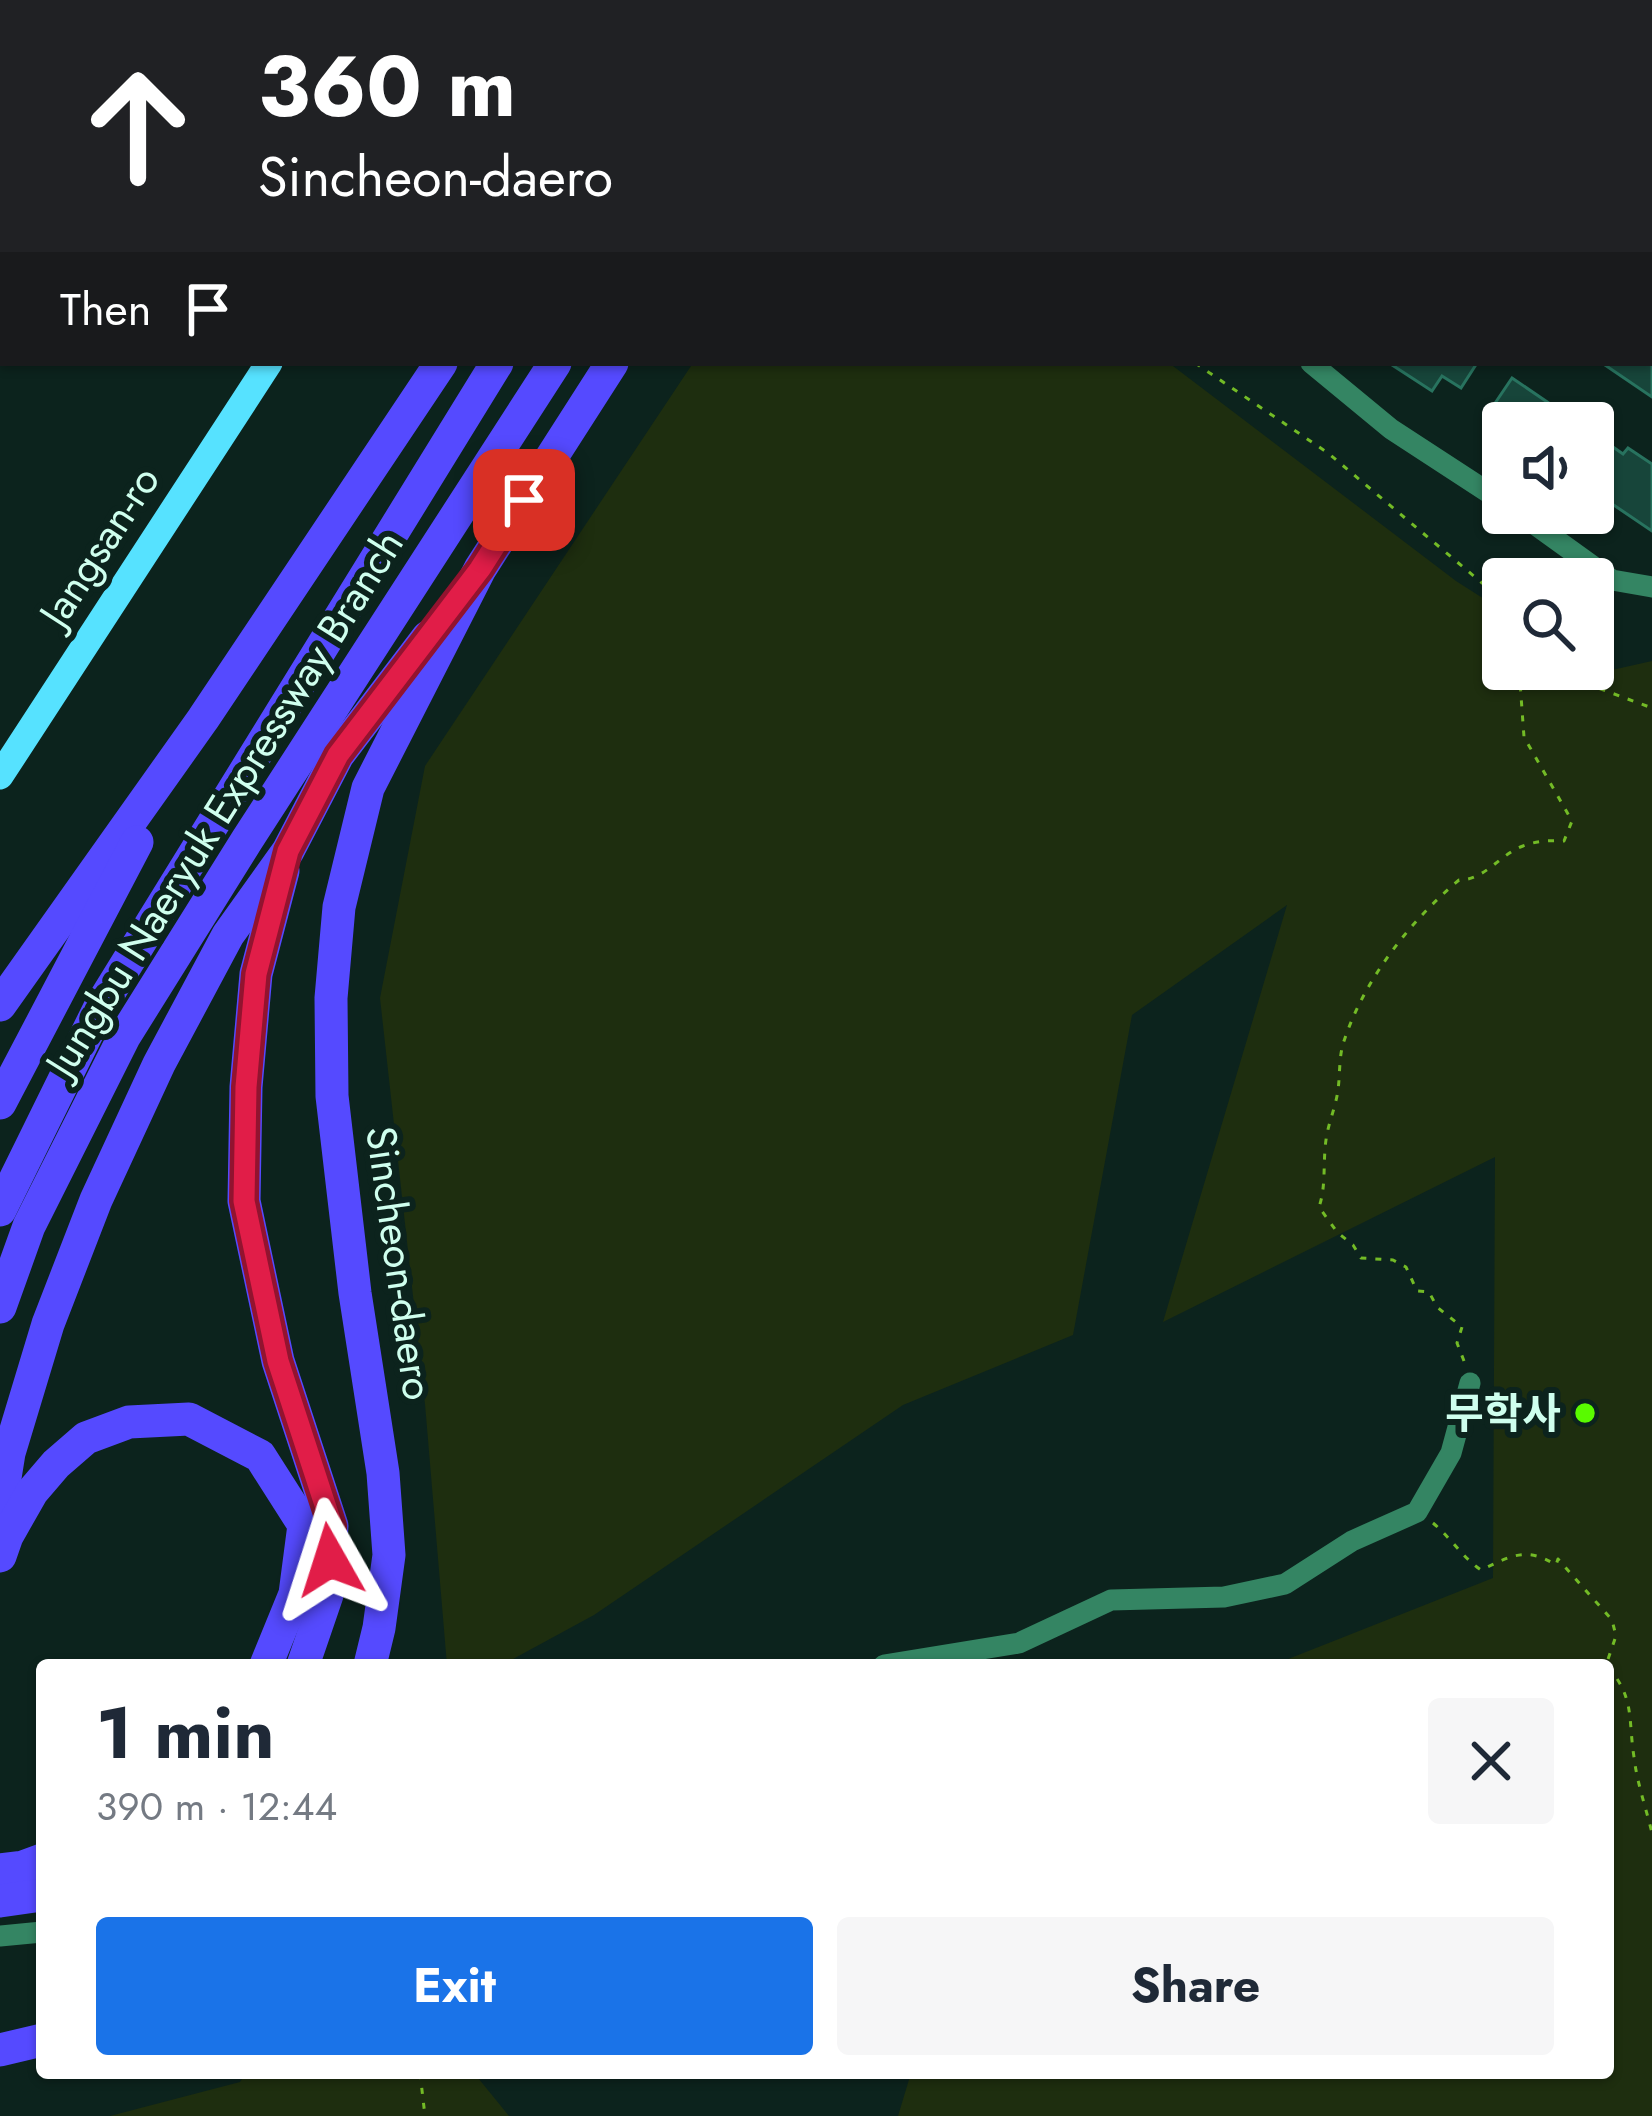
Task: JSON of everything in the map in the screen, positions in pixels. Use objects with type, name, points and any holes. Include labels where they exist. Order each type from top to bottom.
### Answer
[{"type":"highway","points":[[0,1005],[203,718],[439,366]]},
{"type":"highway","name":"Jungbu Naeryuk Expressway Branch","points":[[0,1210],[100,1007],[495,366]]},
{"type":"highway","name":"Jungbu Naeryuk Expressway Branch","points":[[0,1307],[29,1226],[124,1037],[553,366]]},
{"type":"highway","name":"Sincheon-daero","points":[[371,1659],[389,1555],[383,1473],[355,1294],[332,1096],[331,998],[339,907],[368,788],[480,569],[610,366]]},
{"type":"highway","points":[[0,1509],[9,1453],[48,1324],[96,1200],[159,1064],[218,954],[288,851],[338,755],[480,569]]},
{"type":"highway","points":[[0,1103],[203,718]]},
{"type":"highway","points":[[288,851],[256,974],[246,1087],[244,1201],[278,1361],[332,1526],[327,1595],[305,1659]]},
{"type":"highway","points":[[0,1556],[32,1492],[86,1438],[129,1422],[190,1419],[260,1456],[304,1525],[295,1594],[268,1659]]},
{"type":"highway","points":[[0,1870],[36,1861]]},
{"type":"highway","points":[[0,1901],[36,1895]]},
{"type":"highway","points":[[0,2050],[36,2041]]},
{"type":"main road","name":"Jangsan-ro","points":[[4,760],[266,366]]},
{"type":"street","points":[[1315,366],[1391,429],[1482,488]]},
{"type":"street","points":[[1548,534],[1612,580],[1652,587]]},
{"type":"street","points":[[921,1659],[1019,1643],[1111,1600],[1224,1597],[1285,1584],[1352,1541],[1417,1512],[1451,1453],[1471,1382]]},
{"type":"street","points":[[0,1936],[36,1933]]},
{"type":"path","points":[[1199,366],[1328,453],[1482,584]]},
{"type":"path","points":[[1471,1382],[1457,1343],[1462,1327],[1437,1307],[1429,1292],[1417,1292],[1406,1267],[1393,1260],[1360,1258],[1319,1207],[1342,1047],[1365,992],[1426,908],[1459,880],[1472,880],[1518,847],[1564,841],[1569,830],[1572,821],[1565,805],[1524,737],[1521,690]]},
{"type":"path","points":[[1603,690],[1652,708]]},
{"type":"path","points":[[1417,1512],[1481,1570],[1514,1554],[1541,1556],[1556,1565],[1558,1559],[1612,1621],[1616,1636],[1609,1659]]},
{"type":"path","points":[[1614,1674],[1630,1706],[1634,1758],[1652,1833]]},
{"type":"path","points":[[421,2079],[425,2116]]},
{"type":"green space","points":[[691,366],[1173,366],[1482,598],[1482,690],[1614,690],[1614,670],[1652,661],[1652,2116],[898,2116],[909,2079],[1614,2079],[1614,1659],[1288,1659],[1493,1578],[1495,1157],[1163,1322],[1287,905],[1132,1015],[1073,1335],[903,1405],[594,1615],[513,1659],[446,1659],[425,1404],[380,998],[425,766]]},
{"type":"green space","points":[[479,2079],[509,2116],[110,2116],[240,2082]]},
{"type":"building","points":[[1394,366],[1475,366],[1461,388],[1442,376],[1432,391]]},
{"type":"building","points":[[1606,366],[1652,366],[1652,397]]},
{"type":"building","points":[[1512,378],[1547,402],[1496,402]]},
{"type":"building","points":[[1614,448],[1623,454],[1628,448],[1652,464],[1652,531],[1614,505]]},
{"type":"place","name":"무학사","points":[[1585,1413]]},
{"type":"route","points":[[330,1560],[332,1526],[278,1361],[244,1201],[246,1087],[256,974],[288,851],[338,755],[480,569],[524,500]]}]
